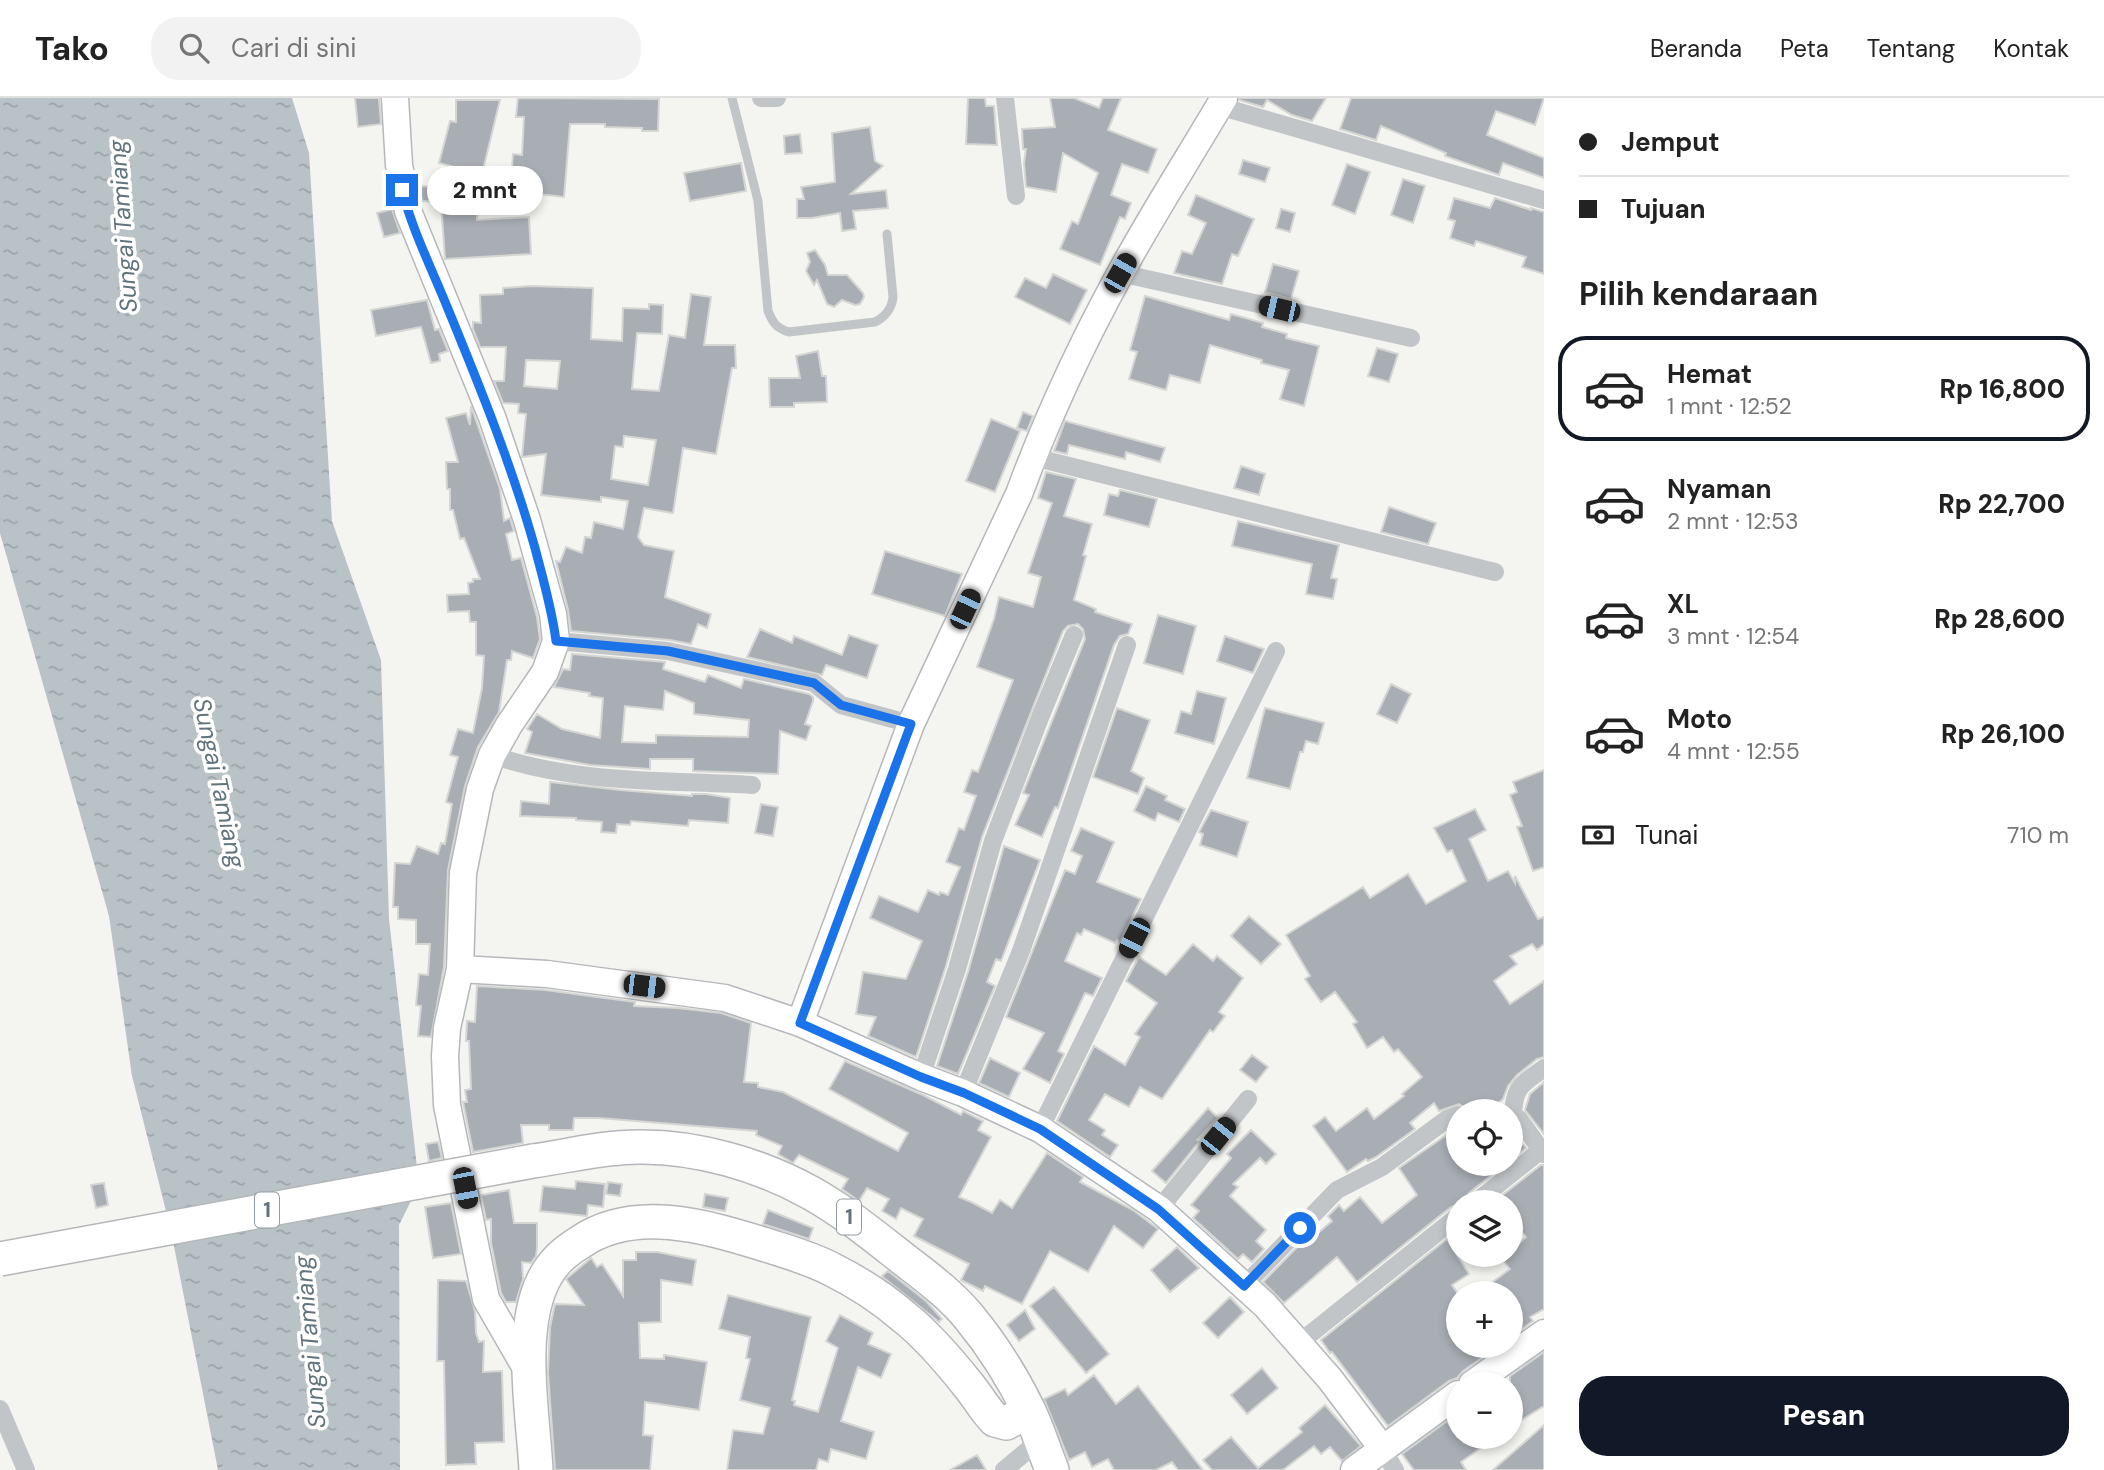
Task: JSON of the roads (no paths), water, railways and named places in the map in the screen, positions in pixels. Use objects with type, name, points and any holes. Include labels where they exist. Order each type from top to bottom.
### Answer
[{"type":"highway","name":"1","points":[[0,1259],[533,1161],[637,1147],[699,1154],[740,1164],[810,1193],[857,1223],[944,1292],[968,1316],[998,1357],[1040,1440]]},
{"type":"highway","points":[[536,1470],[530,1326],[537,1297],[551,1265],[563,1253],[592,1233],[620,1224],[684,1224],[731,1234],[807,1258],[834,1270],[904,1317],[936,1347],[995,1420],[1040,1440]]},
{"type":"street","points":[[395,98],[399,165],[408,211],[420,246],[480,387],[527,520],[547,592],[556,641],[545,672],[509,724],[485,772],[472,820],[463,873],[460,969],[445,1042],[447,1105],[486,1298],[530,1376]]},
{"type":"street","points":[[761,98],[777,98]]},
{"type":"street","points":[[1005,98],[1016,196]]},
{"type":"street","points":[[800,1023],[911,724],[1019,494],[1033,457],[1120,273],[1221,102],[1544,200]]},
{"type":"street","points":[[1120,273],[1411,338]]},
{"type":"street","points":[[1033,457],[1494,572]]},
{"type":"street","points":[[921,1077],[957,969],[993,841],[1074,635]]},
{"type":"street","points":[[556,641],[668,651],[814,683],[841,705],[911,724]]},
{"type":"street","points":[[964,1093],[1021,951],[1127,645]]},
{"type":"street","points":[[1040,1129],[1276,651]]},
{"type":"street","points":[[492,755],[535,769],[594,778],[752,785]]},
{"type":"street","points":[[460,969],[547,974],[689,991],[725,998],[800,1023],[921,1077],[964,1093],[1040,1129],[1158,1209],[1265,1305],[1330,1379],[1388,1459]]},
{"type":"street","points":[[1514,1099],[1517,1091],[1544,1068]]},
{"type":"street","points":[[1158,1209],[1248,1099]]},
{"type":"street","points":[[1244,1286],[1337,1190],[1382,1167],[1446,1120]]},
{"type":"street","points":[[1492,1190],[1543,1152],[1523,1124]]},
{"type":"street","points":[[1299,1343],[1446,1226]]},
{"type":"street","points":[[1489,1372],[1544,1333]]},
{"type":"street","points":[[1354,1470],[1388,1459],[1446,1405]]},
{"type":"street","points":[[0,1409],[8,1448],[26,1470]]},
{"type":"street","points":[[1004,1470],[1040,1440]]},
{"type":"lane","points":[[732,98],[758,201],[768,311],[773,323],[789,332],[875,322],[882,318],[892,304],[893,297],[887,234]]},
{"type":"water","name":"Sungai Tamiang","points":[[0,98],[292,98],[309,153],[332,521],[381,660],[389,919],[419,1185],[399,1225],[400,1470],[218,1470],[171,1231],[132,1076],[109,916],[0,533]]}]
